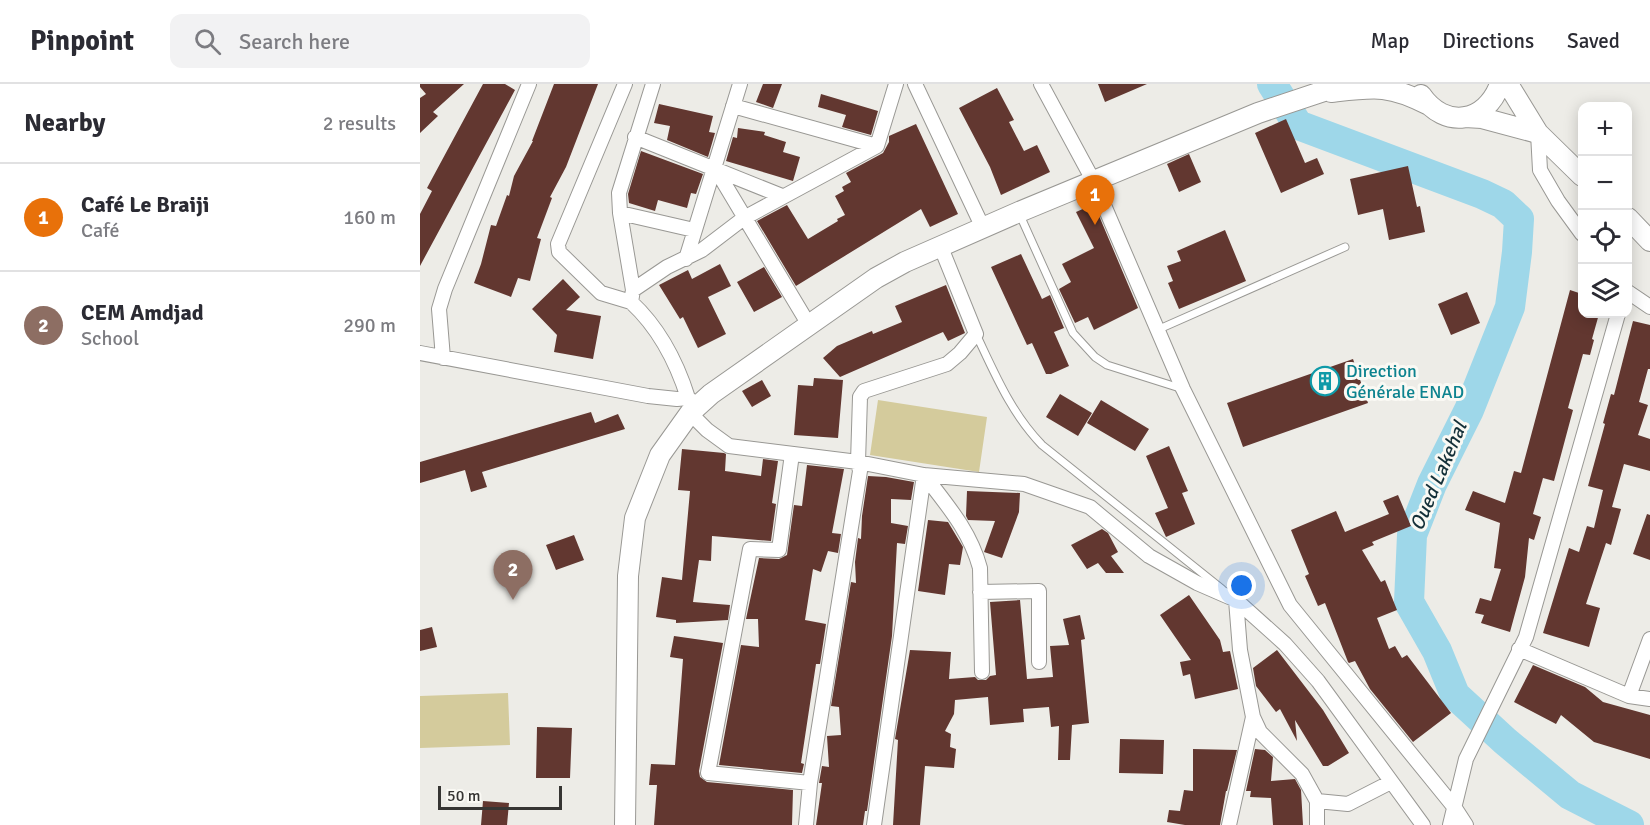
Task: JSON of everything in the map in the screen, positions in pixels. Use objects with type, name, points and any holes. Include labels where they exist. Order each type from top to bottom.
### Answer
[{"type":"main road","points":[[626,825],[628,576],[635,518],[660,455],[692,406],[876,278],[940,245],[1258,112],[1345,84]]},
{"type":"main road","points":[[1418,84],[1422,96],[1439,113],[1451,117],[1482,118],[1538,133]]},
{"type":"main road","points":[[1451,117],[1477,114],[1495,96],[1500,84]]},
{"type":"main road","points":[[1508,84],[1538,133],[1578,172]]},
{"type":"main road","points":[[1308,95],[1375,87],[1403,93],[1429,105]]},
{"type":"main road","points":[[1632,222],[1650,241]]},
{"type":"street","points":[[443,358],[439,309],[445,289],[529,84]]},
{"type":"street","points":[[625,84],[558,244],[559,252],[601,293],[632,296],[667,267],[702,250],[744,218],[877,146],[896,84]]},
{"type":"street","points":[[653,84],[619,193],[632,296],[668,352],[682,378],[692,406],[707,430],[729,446],[858,462],[924,475],[1024,484],[1090,507],[1149,556],[1197,583],[1235,599],[1285,644],[1318,681],[1423,825]]},
{"type":"street","points":[[686,259],[740,84]]},
{"type":"street","points":[[915,84],[983,228]]},
{"type":"street","points":[[1041,84],[1094,182],[1183,389],[1290,605],[1455,808],[1466,825]]},
{"type":"street","points":[[734,106],[877,146]]},
{"type":"street","points":[[1538,133],[1540,170],[1578,228]]},
{"type":"street","points":[[635,137],[782,196]]},
{"type":"street","points":[[715,168],[809,325]]},
{"type":"street","points":[[620,213],[694,230]]},
{"type":"street","points":[[806,825],[810,783],[860,471],[858,462],[860,397],[864,391],[947,364],[976,334],[940,245]]},
{"type":"street","points":[[1632,295],[1650,307]]},
{"type":"street","points":[[1450,825],[1466,759],[1529,626],[1617,318]]},
{"type":"street","points":[[420,353],[648,396],[677,399],[692,406]]},
{"type":"street","points":[[792,454],[779,550],[750,549],[708,773],[810,783]]},
{"type":"street","points":[[924,475],[963,526],[980,568],[982,672]]},
{"type":"street","points":[[874,825],[924,475]]},
{"type":"street","points":[[980,592],[1039,591],[1039,662]]},
{"type":"street","points":[[1235,599],[1240,650],[1253,717],[1260,732],[1302,774],[1317,801],[1317,825]]},
{"type":"street","points":[[1629,696],[1650,639]]},
{"type":"street","points":[[1520,649],[1629,696],[1650,699]]},
{"type":"street","points":[[1229,825],[1253,717]]},
{"type":"street","points":[[1317,801],[1348,804],[1391,782]]},
{"type":"lane","points":[[1019,212],[1072,333],[1095,357],[1107,365],[1183,389]]},
{"type":"lane","points":[[1157,330],[1345,247]]},
{"type":"lane","points":[[976,334],[1009,403],[1026,429],[1042,445],[1235,599]]},
{"type":"shaded area","points":[[878,400],[987,417],[979,472],[870,455]]},
{"type":"shaded area","points":[[508,693],[510,745],[420,748],[420,696]]},
{"type":"building","points":[[420,84],[464,84],[433,112],[438,116],[420,133],[420,98],[426,94]]},
{"type":"building","points":[[483,84],[505,84],[515,90],[420,266],[420,214],[432,191],[427,188]]},
{"type":"building","points":[[554,84],[598,84],[566,167],[550,197],[552,198],[537,238],[541,239],[530,281],[518,278],[511,297],[474,283],[491,225],[496,226],[507,195],[509,196],[514,176],[533,141]]},
{"type":"building","points":[[763,84],[782,84],[773,108],[756,102]]},
{"type":"building","points":[[1098,84],[1147,84],[1105,102]]},
{"type":"building","points":[[997,88],[1014,120],[1009,122],[1024,151],[1037,145],[1050,172],[1001,195],[990,167],[959,108]]},
{"type":"building","points":[[821,94],[878,111],[871,135],[842,127],[846,115],[818,107]]},
{"type":"building","points":[[659,104],[713,116],[709,132],[715,133],[708,157],[667,140],[670,126],[654,123]]},
{"type":"building","points":[[1286,119],[1305,163],[1317,158],[1324,174],[1281,193],[1255,133]]},
{"type":"building","points":[[916,124],[958,214],[930,227],[921,209],[796,286],[757,221],[787,205],[808,239],[838,221],[837,219],[845,215],[835,196],[844,191],[842,187],[851,182],[846,173],[883,153],[889,142],[889,136]]},
{"type":"building","points":[[738,128],[765,132],[764,135],[786,142],[783,152],[800,157],[793,181],[726,161],[733,137],[737,138]]},
{"type":"building","points":[[641,151],[703,174],[696,194],[691,193],[687,208],[658,200],[655,211],[629,203],[628,194]]},
{"type":"building","points":[[1189,154],[1201,182],[1179,192],[1167,164]]},
{"type":"building","points":[[1408,166],[1425,232],[1389,240],[1383,209],[1358,215],[1350,179]]},
{"type":"building","points":[[1094,204],[1138,308],[1094,330],[1088,317],[1075,323],[1059,289],[1071,282],[1062,264],[1094,248],[1076,212]]},
{"type":"building","points":[[1225,230],[1246,281],[1179,309],[1168,283],[1173,281],[1167,266],[1181,261],[1177,251]]},
{"type":"building","points":[[1021,254],[1042,299],[1050,295],[1064,328],[1054,332],[1069,366],[1051,374],[1046,374],[1032,343],[1027,345],[991,267]]},
{"type":"building","points":[[720,264],[731,286],[708,297],[726,334],[698,348],[683,317],[680,319],[659,285],[688,270],[692,279]]},
{"type":"building","points":[[764,267],[782,297],[754,312],[737,282]]},
{"type":"building","points":[[563,279],[580,297],[566,310],[601,316],[593,359],[554,352],[557,335],[532,309]]},
{"type":"building","points":[[946,285],[965,333],[948,341],[943,332],[840,377],[823,358],[837,346],[872,331],[873,334],[902,322],[895,306]]},
{"type":"building","points":[[1570,290],[1578,293],[1578,318],[1598,318],[1590,355],[1583,354],[1568,408],[1573,410],[1554,481],[1543,478],[1533,514],[1541,517],[1534,540],[1529,538],[1525,577],[1510,632],[1481,623],[1484,615],[1475,613],[1480,598],[1491,601],[1501,569],[1494,568],[1500,523],[1465,510],[1473,491],[1505,503],[1514,471],[1521,473]]},
{"type":"building","points":[[1467,292],[1480,323],[1451,335],[1438,304]]},
{"type":"building","points":[[1633,321],[1650,325],[1650,369],[1648,369],[1639,402],[1648,405],[1638,435],[1650,439],[1650,471],[1624,464],[1612,507],[1621,509],[1611,545],[1606,543],[1586,604],[1600,608],[1589,647],[1543,633],[1569,548],[1579,552],[1587,526],[1594,528],[1603,490],[1588,486],[1605,424],[1603,423],[1611,394],[1614,395]]},
{"type":"building","name":"Direction Générale ENAD","points":[[1353,359],[1368,403],[1243,447],[1227,403]]},
{"type":"building","points":[[814,378],[843,380],[838,438],[794,435],[798,385],[813,386]]},
{"type":"building","points":[[762,380],[771,396],[752,407],[742,391]]},
{"type":"building","points":[[1060,394],[1092,413],[1078,436],[1046,417]]},
{"type":"building","points":[[1101,400],[1149,429],[1135,451],[1087,423]]},
{"type":"building","points":[[591,412],[595,423],[618,414],[625,429],[482,472],[487,487],[471,492],[465,470],[420,483],[420,462]]},
{"type":"building","points":[[1169,446],[1188,491],[1182,493],[1195,524],[1166,537],[1155,513],[1168,508],[1146,456]]},
{"type":"building","points":[[682,449],[724,453],[726,454],[725,471],[761,476],[763,459],[778,461],[772,503],[776,504],[771,541],[712,536],[711,561],[699,560],[693,602],[730,605],[728,620],[676,623],[676,620],[656,617],[662,577],[682,580],[690,491],[678,490]]},
{"type":"building","points":[[807,465],[844,469],[832,533],[841,534],[838,553],[828,551],[821,572],[813,569],[805,620],[826,624],[820,664],[816,664],[801,763],[804,764],[802,773],[719,765],[741,645],[759,647],[758,619],[746,619],[759,558],[779,559],[787,555],[794,505],[802,506]]},
{"type":"building","points":[[868,476],[914,482],[911,500],[891,499],[891,523],[908,526],[905,544],[897,543],[892,636],[867,811],[865,811],[863,825],[816,825],[822,766],[829,767],[827,736],[841,735],[839,707],[831,706],[851,582],[856,583],[855,562],[858,538],[861,539]]},
{"type":"building","points":[[967,491],[1020,493],[1019,512],[1002,558],[984,552],[995,521],[968,520],[966,516]]},
{"type":"building","points":[[1398,495],[1411,526],[1372,542],[1374,545],[1362,550],[1381,582],[1385,580],[1397,610],[1377,618],[1389,649],[1395,646],[1402,658],[1407,655],[1451,713],[1413,742],[1370,689],[1355,661],[1348,662],[1325,603],[1318,606],[1305,576],[1309,574],[1291,530],[1336,511],[1345,532],[1389,514],[1383,501]]},
{"type":"building","points":[[1647,514],[1650,515],[1650,560],[1633,554]]},
{"type":"building","points":[[928,520],[948,522],[963,547],[960,565],[949,564],[945,595],[918,591]]},
{"type":"building","points":[[1102,529],[1108,533],[1118,552],[1111,556],[1124,573],[1106,573],[1098,563],[1087,569],[1071,545]]},
{"type":"building","points":[[574,535],[584,560],[556,570],[546,545]]},
{"type":"building","points":[[1189,595],[1220,640],[1223,652],[1230,651],[1238,689],[1195,699],[1190,674],[1183,676],[1180,662],[1191,660],[1160,615]]},
{"type":"building","points":[[1020,600],[1027,679],[1053,677],[1050,646],[1069,645],[1063,619],[1080,615],[1085,639],[1081,640],[1089,723],[1072,725],[1070,760],[1058,760],[1059,726],[1051,727],[1049,707],[1023,709],[1024,722],[990,725],[988,697],[955,700],[954,714],[945,731],[951,734],[950,747],[956,749],[954,768],[925,766],[920,825],[893,825],[898,740],[895,739],[910,650],[951,652],[949,679],[975,677],[978,680],[986,680],[996,675],[990,602]]},
{"type":"building","points":[[432,627],[437,647],[420,651],[420,630]]},
{"type":"building","points":[[674,636],[723,643],[699,771],[700,777],[707,782],[793,790],[792,825],[654,825],[657,785],[649,785],[651,764],[675,765],[683,659],[670,657]]},
{"type":"building","points":[[1277,650],[1323,710],[1349,753],[1328,766],[1323,766],[1295,720],[1297,741],[1280,709],[1276,712],[1256,686],[1253,668]]},
{"type":"building","points":[[1533,665],[1585,687],[1603,702],[1650,715],[1650,759],[1594,742],[1561,715],[1556,724],[1514,702]]},
{"type":"building","points":[[537,727],[572,728],[570,778],[536,778]]},
{"type":"building","points":[[1120,739],[1164,740],[1163,774],[1119,773]]},
{"type":"building","points":[[1193,749],[1237,750],[1220,825],[1185,825],[1167,822],[1169,810],[1180,811],[1184,790],[1193,791]]},
{"type":"building","points":[[1255,749],[1265,750],[1273,757],[1271,781],[1295,779],[1301,790],[1303,825],[1273,825],[1271,798],[1250,797],[1251,791],[1246,791]]},
{"type":"building","points":[[483,801],[509,803],[507,825],[481,825]]},
{"type":"waterway","name":"Oued Lakehal","points":[[1272,84],[1298,125],[1482,194],[1503,204],[1519,219],[1510,307],[1469,410],[1432,484],[1412,535],[1409,602],[1437,651],[1455,695],[1505,741],[1570,795],[1629,825]]},
{"type":"place","name":"Café Le Braiji","points":[[1095,225]]},
{"type":"place","name":"Direction Générale ENAD","points":[[1325,381]]},
{"type":"place","name":"CEM Amdjad","points":[[513,600]]}]
